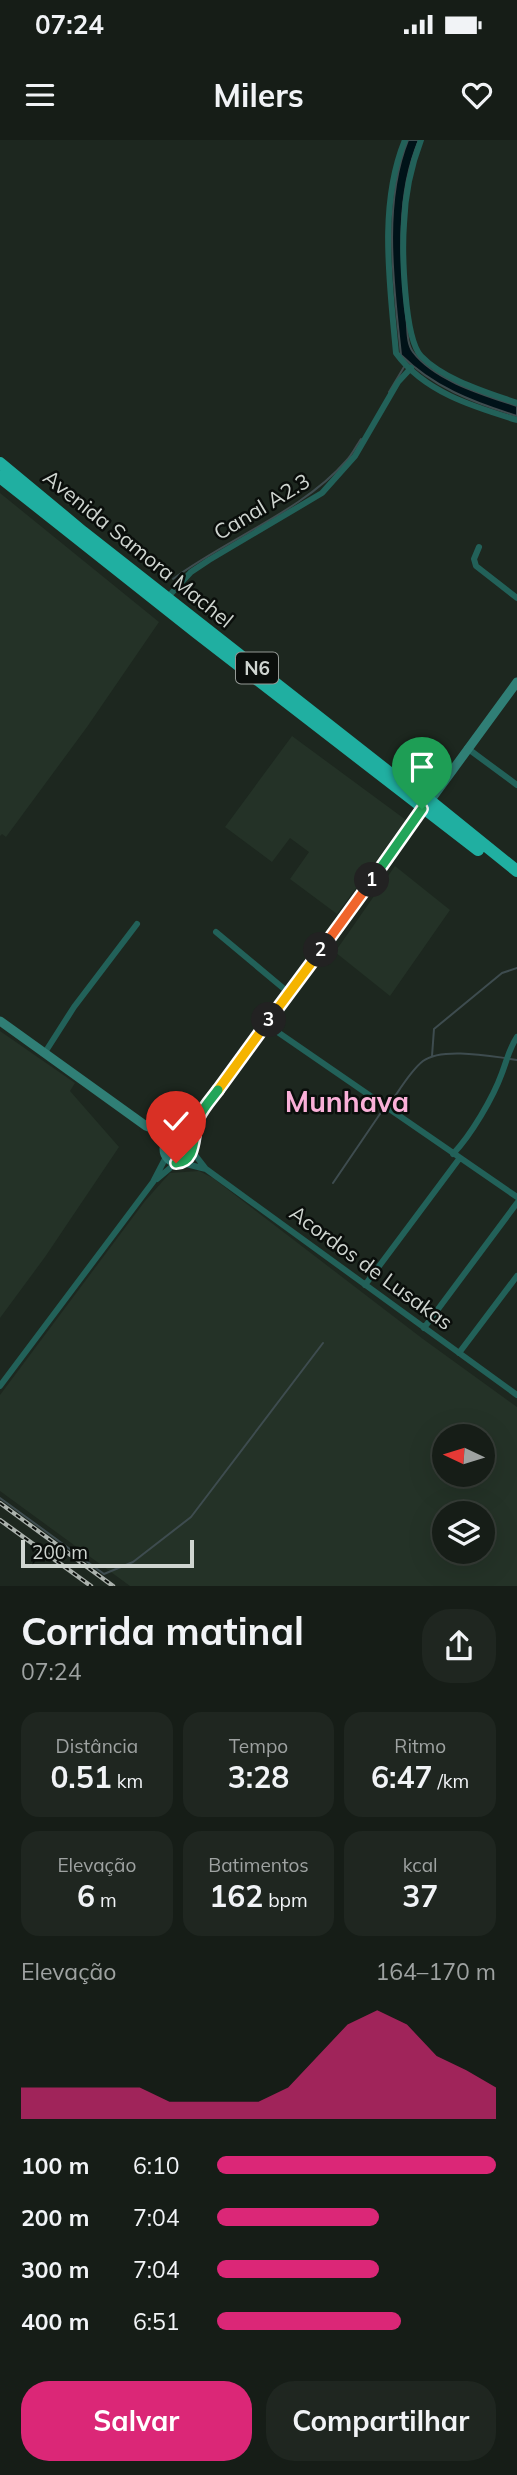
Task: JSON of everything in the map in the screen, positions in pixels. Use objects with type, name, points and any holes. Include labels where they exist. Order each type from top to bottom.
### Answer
[{"type":"highway","name":"Avenida Samora Machel","points":[[0,463],[414,792],[517,880]]},
{"type":"highway","name":"Avenida Samora Machel","points":[[0,477],[517,871]]},
{"type":"main road","points":[[165,1154],[166,1142],[199,1117],[517,682]]},
{"type":"main road","points":[[0,1021],[146,1126],[187,1138],[192,1148]]},
{"type":"main road","points":[[146,1126],[165,1154],[179,1163],[189,1158],[199,1117]]},
{"type":"street","points":[[405,140],[392,190],[389,228],[390,289],[396,353],[423,380],[443,392],[480,409],[517,420]]},
{"type":"street","points":[[421,140],[414,159],[404,223],[408,315],[414,344],[432,365],[472,388],[517,403]]},
{"type":"street","name":"Canal A2.3","points":[[167,598],[191,572],[322,493],[355,456],[398,382],[411,368]]},
{"type":"street","points":[[479,547],[474,559],[475,566],[517,598]]},
{"type":"street","points":[[467,748],[517,785]]},
{"type":"street","points":[[44,1054],[74,1007],[136,924]]},
{"type":"street","points":[[216,932],[289,993]]},
{"type":"street","points":[[266,1024],[517,1197]]},
{"type":"street","points":[[365,1285],[456,1157],[502,1073],[508,1051],[517,1037]]},
{"type":"street","points":[[192,1148],[206,1169]]},
{"type":"street","points":[[0,1386],[153,1182],[165,1154]]},
{"type":"street","points":[[153,1182],[179,1163],[206,1169]]},
{"type":"street","name":"Acordos de Lusakas","points":[[206,1169],[517,1395]]},
{"type":"street","points":[[424,1328],[517,1203]]},
{"type":"street","points":[[459,1353],[517,1276]]},
{"type":"shaded area","points":[[408,140],[419,140],[406,182],[403,204],[401,249],[409,344],[422,362],[434,371],[475,392],[517,406],[517,416],[484,405],[440,385],[401,355],[392,246],[395,191]]},
{"type":"shaded area","points":[[0,493],[159,622],[87,727],[6,837],[2,834],[0,836]]},
{"type":"shaded area","points":[[292,736],[406,820],[337,914],[290,879],[309,852],[290,838],[272,862],[225,827]]},
{"type":"shaded area","points":[[395,866],[450,910],[390,996],[335,952]]},
{"type":"shaded area","points":[[0,1031],[75,1083],[70,1091],[119,1147],[0,1318]]},
{"type":"shaded area","points":[[199,1171],[213,1178],[423,1339],[517,1407],[517,1586],[130,1586],[0,1491],[0,1395],[145,1201],[170,1173]]},
{"type":"waterway","points":[[389,392],[404,367]]},
{"type":"waterway","points":[[173,579],[309,495],[346,461],[361,439]]},
{"type":"waterway","points":[[432,1056],[434,1029],[502,973],[517,968]]},
{"type":"waterway","points":[[389,1105],[414,1070],[431,1057],[462,1054],[505,1058]]},
{"type":"waterway","points":[[510,1059],[517,1060]]},
{"type":"waterway","points":[[333,1183],[382,1111]]},
{"type":"waterway","points":[[0,1498],[104,1574],[133,1562],[191,1517],[323,1343]]},
{"type":"railway","points":[[0,1503],[113,1586]]},
{"type":"railway","points":[[0,1520],[91,1586]]},
{"type":"district","name":"Munhava","points":[[347,1102]]},
{"type":"route","points":[[176,1163],[182,1163],[189,1158],[199,1117],[422,809]]}]
